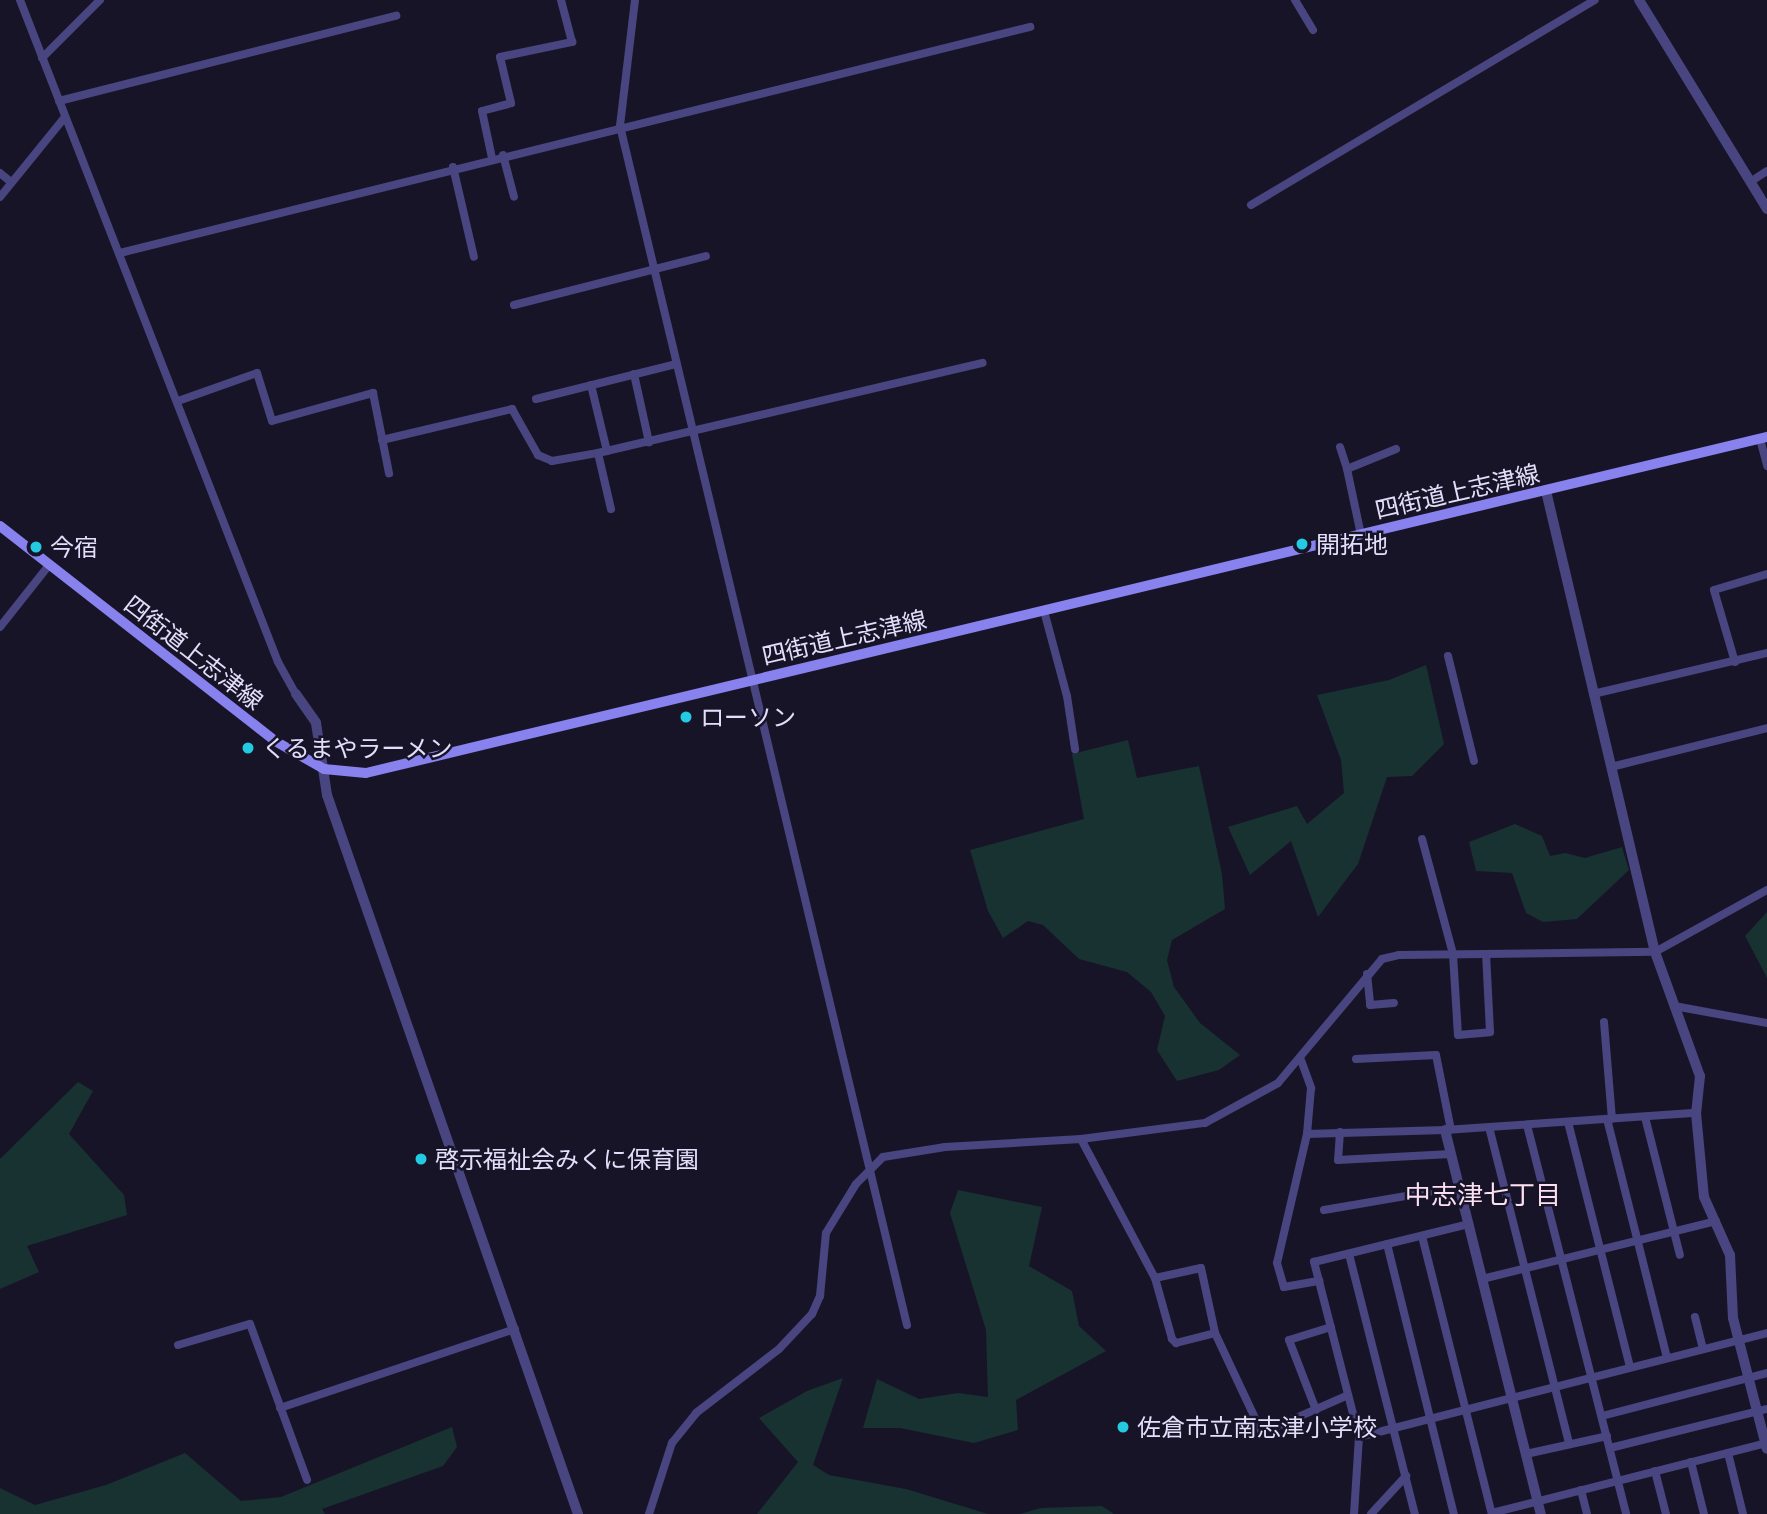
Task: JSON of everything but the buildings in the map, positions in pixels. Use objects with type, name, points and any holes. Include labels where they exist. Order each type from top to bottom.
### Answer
[{"type":"main road","name":"四街道上志津線","points":[[0,526],[265,734],[324,769],[366,773],[1764,438]]},
{"type":"street","points":[[20,0],[283,673],[316,723],[327,794],[578,1514]]},
{"type":"street","points":[[42,58],[100,0]]},
{"type":"street","points":[[492,158],[482,111],[511,103],[500,57],[572,42],[561,0]]},
{"type":"street","points":[[635,0],[620,126],[907,1325]]},
{"type":"street","points":[[1295,0],[1313,30]]},
{"type":"street","points":[[1251,205],[1595,0]]},
{"type":"street","points":[[1639,0],[1767,209]]},
{"type":"street","points":[[59,101],[396,16]]},
{"type":"street","points":[[120,253],[453,167],[1030,27]]},
{"type":"street","points":[[0,197],[65,117]]},
{"type":"street","points":[[503,155],[514,197]]},
{"type":"street","points":[[453,167],[474,257]]},
{"type":"street","points":[[1751,182],[1767,171]]},
{"type":"street","points":[[0,173],[11,182]]},
{"type":"street","points":[[514,305],[706,256]]},
{"type":"street","points":[[382,440],[512,410],[538,455],[552,461],[692,433],[983,363]]},
{"type":"street","points":[[536,399],[676,364]]},
{"type":"street","points":[[178,401],[257,373],[272,421],[373,393],[389,473]]},
{"type":"street","points":[[634,374],[649,442]]},
{"type":"street","points":[[591,385],[611,509]]},
{"type":"street","points":[[1764,438],[1767,466]]},
{"type":"street","points":[[1340,447],[1361,535]]},
{"type":"street","points":[[1347,469],[1396,449]]},
{"type":"street","points":[[1422,1236],[1492,1513],[1767,1445],[1762,1410],[1748,1378],[1738,1340],[1730,1255],[1704,1197],[1696,1113],[1700,1076],[1655,951],[1546,491]]},
{"type":"street","points":[[0,626],[50,564]]},
{"type":"street","points":[[1735,662],[1714,590],[1767,574]]},
{"type":"street","points":[[1044,611],[1067,696],[1074,748]]},
{"type":"street","points":[[1593,694],[1767,653]]},
{"type":"street","points":[[1448,656],[1475,761]]},
{"type":"street","points":[[1611,767],[1767,728]]},
{"type":"street","points":[[1422,839],[1453,954],[1458,1035],[1490,1032],[1486,954]]},
{"type":"street","points":[[649,1514],[672,1443],[696,1413],[779,1349],[812,1314],[820,1296],[827,1233],[869,1169],[883,1157],[945,1147],[1081,1139],[1205,1123],[1254,1100],[1301,1060],[1367,974],[1382,959],[1399,955],[1655,951],[1767,890]]},
{"type":"street","points":[[1367,974],[1370,1005],[1394,1003]]},
{"type":"street","points":[[1674,1006],[1767,1023]]},
{"type":"street","points":[[1604,1022],[1609,1119],[1667,1358]]},
{"type":"street","points":[[1356,1059],[1436,1055],[1451,1154],[1541,1514]]},
{"type":"street","points":[[1301,1060],[1311,1088],[1307,1134],[1277,1263],[1284,1287],[1319,1281]]},
{"type":"street","points":[[1307,1134],[1448,1130],[1696,1113]]},
{"type":"street","points":[[1645,1117],[1679,1255]]},
{"type":"street","points":[[1568,1122],[1630,1367]]},
{"type":"street","points":[[1527,1125],[1626,1514]]},
{"type":"street","points":[[1489,1127],[1569,1444]]},
{"type":"street","points":[[1340,1132],[1338,1160],[1451,1154]]},
{"type":"street","points":[[1081,1139],[1155,1278],[1172,1339],[1176,1343],[1215,1333]]},
{"type":"street","points":[[1324,1210],[1459,1187]]},
{"type":"street","points":[[1482,1279],[1716,1221]]},
{"type":"street","points":[[1354,1514],[1359,1437],[1314,1262],[1469,1224]]},
{"type":"street","points":[[1387,1244],[1454,1514]]},
{"type":"street","points":[[1349,1254],[1415,1514]]},
{"type":"street","points":[[1155,1278],[1201,1268],[1215,1333],[1262,1433],[1348,1395]]},
{"type":"street","points":[[1695,1317],[1703,1349]]},
{"type":"street","points":[[178,1345],[250,1324],[307,1480]]},
{"type":"street","points":[[1316,1410],[1289,1340],[1331,1327]]},
{"type":"street","points":[[280,1408],[515,1329]]},
{"type":"street","points":[[1359,1437],[1767,1333]]},
{"type":"street","points":[[1602,1416],[1767,1374]]},
{"type":"street","points":[[1610,1448],[1762,1410]]},
{"type":"street","points":[[1526,1454],[1606,1436]]},
{"type":"street","points":[[1728,1453],[1743,1514]]},
{"type":"street","points":[[1691,1462],[1704,1514]]},
{"type":"street","points":[[1655,1471],[1666,1514]]},
{"type":"street","points":[[1371,1514],[1406,1476]]},
{"type":"street","points":[[1581,1490],[1587,1514]]},
{"type":"green space","points":[[1426,665],[1444,744],[1412,776],[1387,777],[1358,864],[1318,917],[1291,841],[1250,875],[1228,827],[1297,806],[1307,824],[1344,793],[1341,760],[1317,695],[1389,680]]},
{"type":"green space","points":[[1128,740],[1137,778],[1199,766],[1222,874],[1225,909],[1172,940],[1167,960],[1174,987],[1200,1023],[1240,1055],[1219,1070],[1177,1081],[1157,1050],[1165,1016],[1151,992],[1127,972],[1079,959],[1043,925],[1028,921],[1003,938],[988,911],[970,850],[1084,819],[1072,754]]},
{"type":"green space","points":[[1515,824],[1542,836],[1550,856],[1565,853],[1585,858],[1622,847],[1629,870],[1577,919],[1543,922],[1526,913],[1512,873],[1476,871],[1469,842]]},
{"type":"green space","points":[[1767,912],[1767,978],[1745,936]]},
{"type":"green space","points":[[78,1082],[93,1091],[69,1134],[124,1195],[127,1215],[27,1246],[39,1272],[0,1289],[0,1159]]},
{"type":"green space","points":[[958,1190],[1042,1207],[1029,1266],[1072,1291],[1079,1326],[1106,1351],[1016,1400],[1018,1430],[974,1443],[900,1428],[863,1428],[877,1379],[919,1399],[958,1393],[988,1397],[986,1330],[950,1213]]},
{"type":"green space","points":[[843,1378],[813,1465],[829,1475],[906,1489],[988,1514],[757,1514],[798,1462],[759,1418],[807,1391]]},
{"type":"green space","points":[[452,1427],[457,1447],[443,1466],[322,1509],[325,1514],[0,1514],[0,1488],[35,1505],[106,1485],[185,1453],[241,1501],[281,1497]]},
{"type":"green space","points":[[1102,1506],[1114,1514],[1020,1514],[1041,1508]]},
{"type":"place","name":"開拓地","points":[[1302,544]]},
{"type":"place","name":"今宿","points":[[36,547]]},
{"type":"place","name":"ローソン","points":[[686,717]]},
{"type":"place","name":"くるまやラーメン","points":[[248,748]]},
{"type":"place","name":"啓示福祉会みくに保育園","points":[[421,1159]]},
{"type":"place","name":"佐倉市立南志津小学校","points":[[1123,1427]]},
{"type":"district","name":"中志津七丁目","points":[[1483,1195]]}]
